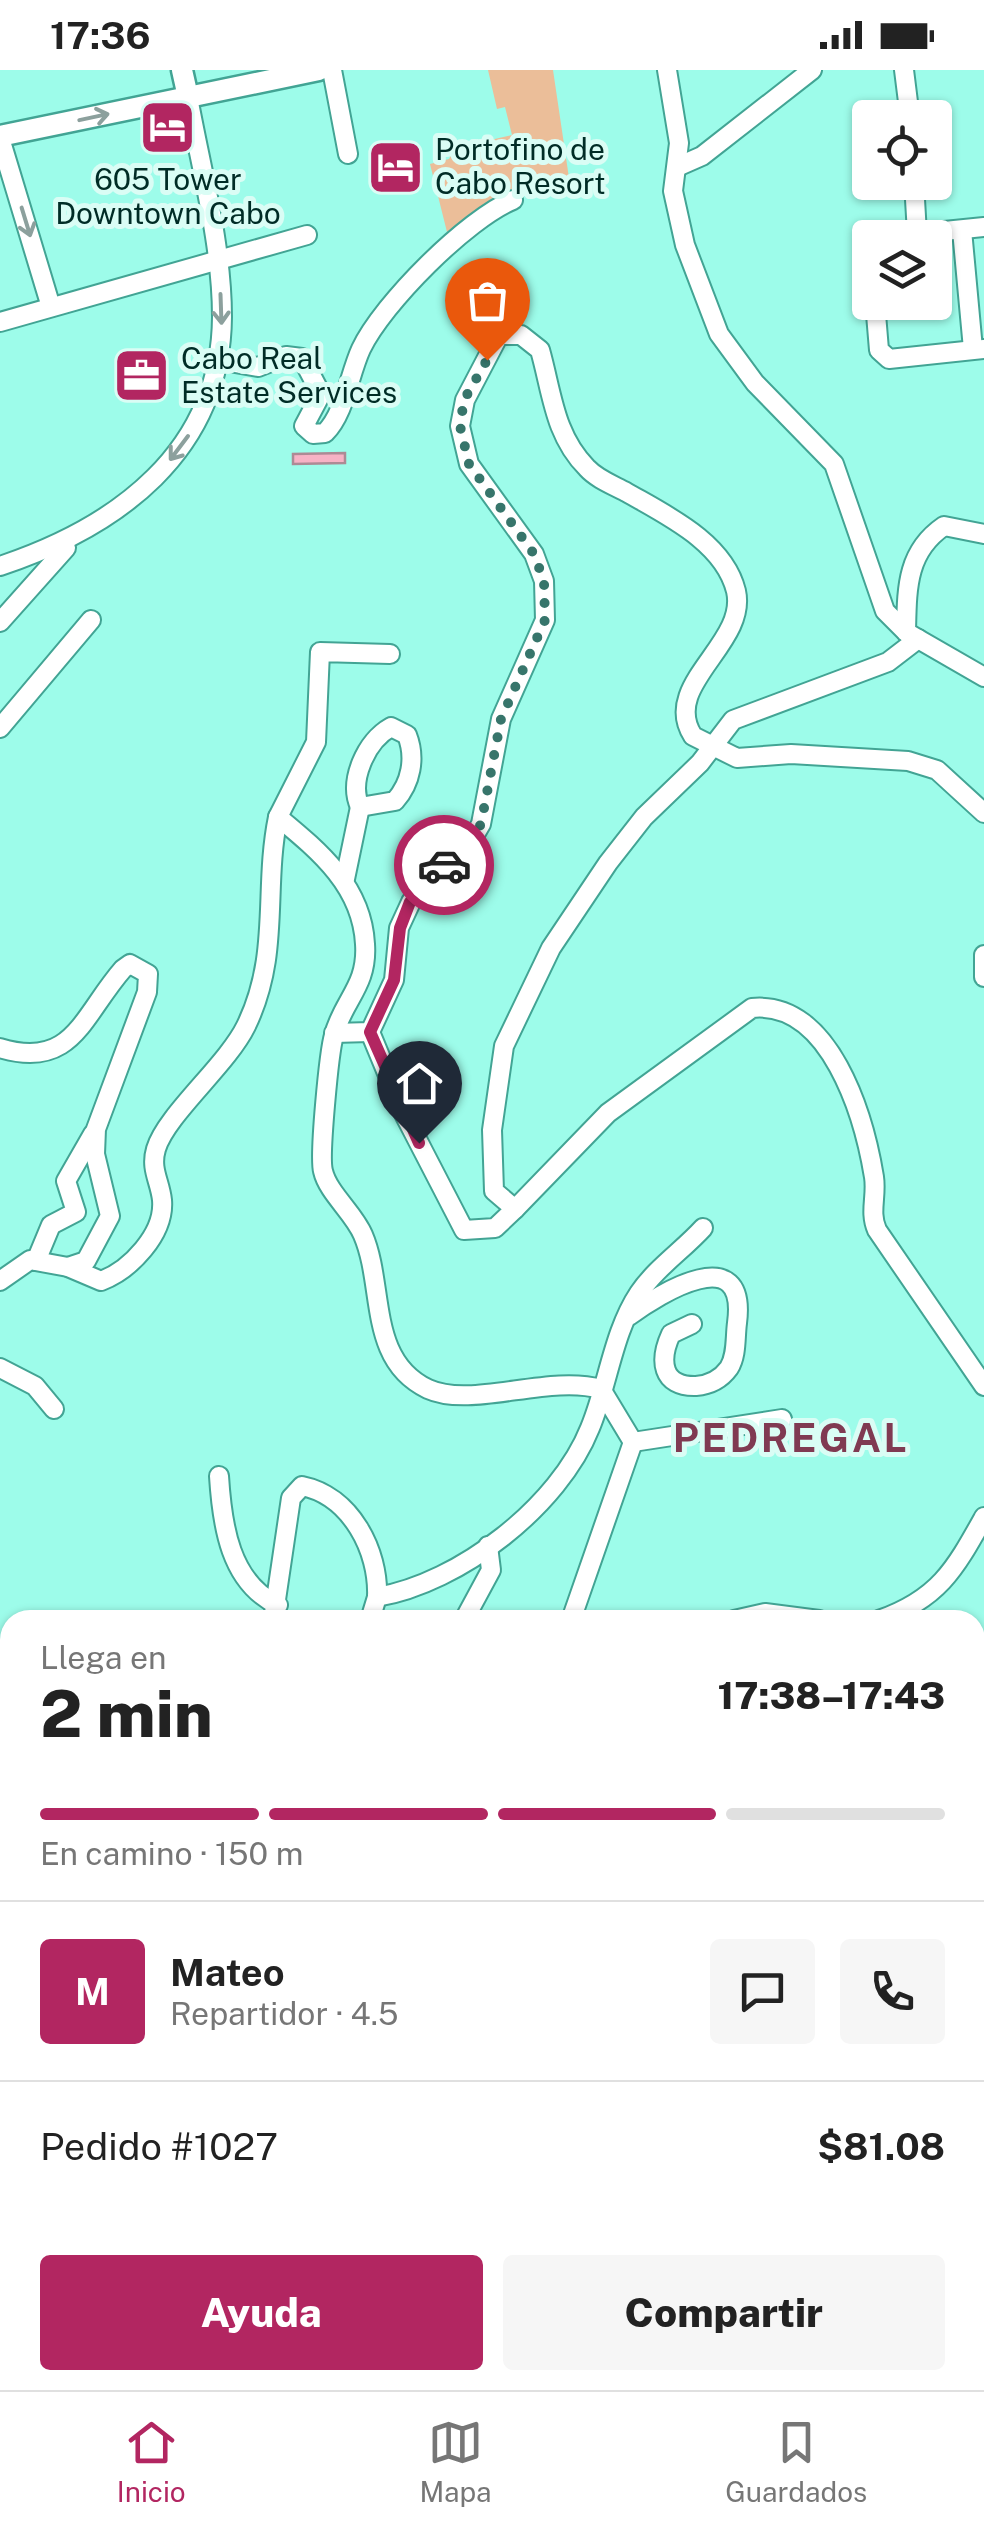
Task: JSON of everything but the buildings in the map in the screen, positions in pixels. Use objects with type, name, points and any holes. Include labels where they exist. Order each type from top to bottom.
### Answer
[{"type":"main road","points":[[182,70],[188,97]]},
{"type":"main road","points":[[0,137],[319,70]]},
{"type":"street","points":[[332,70],[348,154]]},
{"type":"street","points":[[667,70],[679,143],[672,185],[682,234],[719,334],[754,383],[834,464],[885,611],[912,635],[984,677]]},
{"type":"street","points":[[677,167],[702,156],[812,70]]},
{"type":"street","points":[[904,70],[908,100]]},
{"type":"street","points":[[0,622],[77,538],[134,495],[185,442],[204,407],[218,360],[222,312],[217,258],[188,97]]},
{"type":"street","points":[[0,137],[51,307]]},
{"type":"street","points":[[218,360],[258,367],[286,356],[302,358],[321,396],[304,426],[312,434],[325,433],[335,419],[360,350],[386,312],[470,225],[513,200]]},
{"type":"street","points":[[952,231],[984,227]]},
{"type":"street","points":[[877,320],[882,356],[979,349],[962,230]]},
{"type":"street","points":[[0,322],[217,258],[307,236]]},
{"type":"street","points":[[984,812],[937,770],[908,761],[791,754],[738,758],[692,736],[685,712],[703,668],[728,636],[737,594],[728,572],[709,544],[587,468],[553,412],[540,350],[521,335],[499,335],[464,400],[460,426],[469,464],[534,554],[544,581],[545,620],[501,719],[481,824],[470,842],[410,902],[400,928],[394,980],[370,1032],[404,1114],[464,1230],[495,1228],[608,1113],[752,1008],[773,1006],[794,1018],[834,1054],[871,1160],[875,1184],[871,1218],[984,1386]]},
{"type":"street","points":[[514,1208],[494,1192],[492,1130],[504,1046],[552,948],[608,864],[644,817],[715,746],[733,720],[888,662],[912,635],[908,581],[927,538],[944,526],[984,534]]},
{"type":"street","points":[[0,566],[77,538]]},
{"type":"street","points":[[0,728],[92,620]]},
{"type":"street","points":[[0,1282],[30,1260],[68,1266],[101,1281],[117,1275],[148,1244],[162,1202],[153,1172],[156,1146],[225,1060],[260,993],[270,952],[272,850],[278,817],[316,742],[320,652],[390,654]]},
{"type":"street","points":[[345,878],[360,808],[353,792],[356,776],[382,732],[399,728],[411,745],[406,789],[395,801],[360,808]]},
{"type":"street","points":[[278,817],[345,878],[366,942],[362,982],[334,1033],[323,1171],[364,1235],[384,1342],[411,1376],[440,1393],[552,1384],[601,1389]]},
{"type":"street","points":[[984,955],[984,977]]},
{"type":"street","points":[[0,1048],[46,1055],[71,1036],[123,969],[130,964],[140,966],[148,974],[147,992],[96,1129],[66,1181],[76,1212],[51,1225],[36,1261]]},
{"type":"street","points":[[334,1033],[370,1032]]},
{"type":"street","points":[[68,1266],[86,1262],[110,1216],[95,1154],[96,1129]]},
{"type":"street","points":[[377,1597],[424,1584],[488,1546],[543,1500],[569,1469],[589,1431],[624,1320],[653,1276],[704,1228]]},
{"type":"street","points":[[624,1320],[687,1280],[719,1279],[732,1286],[738,1300],[735,1351],[720,1378],[705,1385],[675,1382],[665,1374],[662,1362],[671,1334],[692,1324]]},
{"type":"street","points":[[0,1368],[35,1386],[54,1409]]},
{"type":"street","points":[[601,1389],[633,1442]]},
{"type":"street","points":[[633,1442],[782,1420]]},
{"type":"street","points":[[574,1610],[633,1442]]},
{"type":"street","points":[[219,1476],[222,1516],[244,1580],[274,1610]]},
{"type":"street","points":[[276,1610],[291,1498],[302,1486],[315,1488],[347,1515],[375,1558],[377,1597],[373,1610]]},
{"type":"street","points":[[899,1610],[934,1592],[952,1575],[984,1517]]},
{"type":"street","points":[[469,1610],[491,1570],[488,1546]]},
{"type":"shaded area","points":[[488,70],[553,70],[569,178],[491,199],[447,232],[430,164],[449,159],[455,148],[512,135],[505,107],[497,109]]},
{"type":"shaded area","points":[[345,453],[345,463],[293,464],[293,454]]},
{"type":"way so far","points":[[444,865],[470,842],[481,824],[501,719],[545,620],[544,581],[534,554],[512,530],[469,464],[460,426],[464,400],[487,360]]},
{"type":"place","name":"605 Tower Downtown Cabo","points":[[168,127]]},
{"type":"place","name":"Portofino de Cabo Resort","points":[[396,167]]},
{"type":"place","name":"Cabo Real Estate Services","points":[[142,376]]},
{"type":"district","name":"PEDREGAL","points":[[791,1438]]},
{"type":"route","points":[[419,1143],[370,1032],[394,980],[400,928],[410,902],[444,865]]}]
